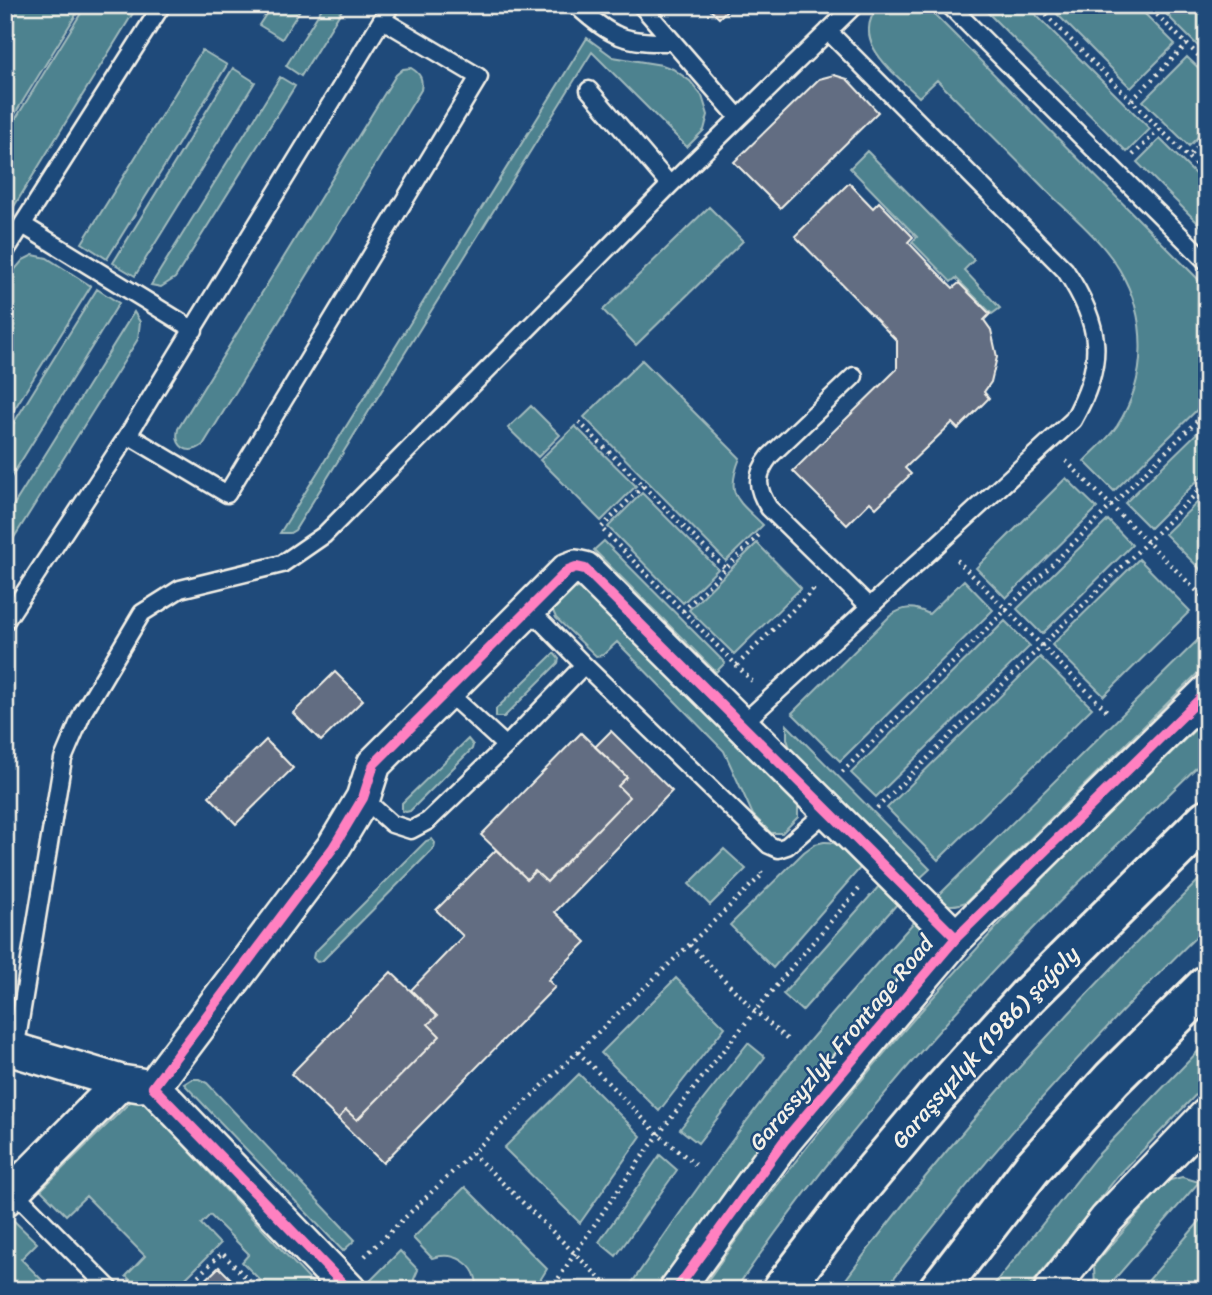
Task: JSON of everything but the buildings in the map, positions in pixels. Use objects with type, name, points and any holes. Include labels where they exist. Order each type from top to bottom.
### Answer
[{"type":"main road","name":"Garaşsyzlyk (1986) şaýoly","points":[[782,1290],[859,1188],[936,1097],[1026,998],[1207,819]]},
{"type":"main road","points":[[938,1290],[1041,1158],[1112,1079],[1207,985]]},
{"type":"street","points":[[9,1195],[137,1084],[333,848],[363,798],[373,764],[568,570],[576,567],[585,569],[956,938]]},
{"type":"street","name":"Garassyzlyk Frontage Road","points":[[676,1290],[784,1141],[956,938],[1207,692]]},
{"type":"street","points":[[10,1049],[137,1084],[345,1285]]},
{"type":"street","points":[[1051,1290],[1106,1220],[1207,1115]]},
{"type":"lane","points":[[5,252],[162,5]]},
{"type":"lane","points":[[576,5],[596,24],[626,40],[643,43],[673,42]]},
{"type":"lane","points":[[641,5],[739,118]]},
{"type":"lane","points":[[10,1049],[63,759],[83,712],[142,613],[180,589],[282,564],[324,535],[670,185],[855,5]]},
{"type":"lane","points":[[949,5],[1207,262]]},
{"type":"lane","points":[[5,622],[194,330],[387,12],[479,77],[227,495],[128,435]]},
{"type":"lane","points":[[741,725],[1073,420],[1088,393],[1093,375],[1094,326],[1083,296],[1066,270],[828,31]]},
{"type":"lane","points":[[589,90],[670,185]]},
{"type":"lane","points":[[23,225],[194,330]]},
{"type":"lane","points":[[853,376],[760,467],[757,482],[761,495],[778,517],[869,606]]},
{"type":"lane","points":[[529,609],[773,848],[787,846],[827,811]]},
{"type":"lane","points":[[363,798],[392,824],[411,830],[428,821],[506,746],[584,665]]},
{"type":"lane","points":[[447,692],[506,746]]},
{"type":"lane","points":[[9,1195],[111,1290]]},
{"type":"path","points":[[1036,5],[1207,176]]},
{"type":"path","points":[[1147,5],[1207,64]]},
{"type":"path","points":[[1132,100],[1187,44]]},
{"type":"path","points":[[1116,172],[1160,129]]},
{"type":"path","points":[[1188,157],[1207,138]]},
{"type":"path","points":[[842,772],[1207,411]]},
{"type":"path","points":[[579,422],[726,569]]},
{"type":"path","points":[[1077,472],[1207,601]]},
{"type":"path","points":[[877,808],[1207,483]]},
{"type":"path","points":[[683,611],[778,517]]},
{"type":"path","points":[[759,535],[768,544]]},
{"type":"path","points":[[970,573],[1107,711]]},
{"type":"path","points":[[737,665],[813,590],[804,581]]},
{"type":"path","points":[[345,1285],[472,1153],[763,874],[754,864]]},
{"type":"path","points":[[551,1290],[659,1135],[755,1011],[863,885]]},
{"type":"path","points":[[690,945],[755,1011],[790,1042]]},
{"type":"path","points":[[578,1051],[659,1135],[696,1165]]},
{"type":"path","points":[[472,1153],[611,1289]]},
{"type":"path","points":[[183,1290],[222,1253],[258,1290]]},
{"type":"green space","points":[[5,5],[82,5],[5,130]]},
{"type":"green space","points":[[86,5],[138,5],[5,221],[5,136]]},
{"type":"green space","points":[[272,5],[303,5],[282,39],[259,25]]},
{"type":"green space","points":[[324,5],[345,5],[301,76],[286,66]]},
{"type":"green space","points":[[880,5],[927,7],[1207,288],[1207,400],[1114,491],[1084,461],[1117,426],[1134,388],[1139,368],[1139,327],[1129,288],[1112,258],[1095,237],[937,80],[919,97],[887,67],[872,43],[869,31],[871,18]]},
{"type":"green space","points":[[980,5],[1026,5],[1150,129],[1127,152]]},
{"type":"green space","points":[[1048,5],[1136,5],[1175,44],[1131,88]]},
{"type":"green space","points":[[1157,5],[1204,5],[1207,8],[1207,55]]},
{"type":"green space","points":[[587,38],[613,57],[662,65],[690,81],[702,96],[708,115],[704,130],[687,147],[592,52],[295,530],[280,533]]},
{"type":"green space","points":[[202,50],[227,65],[107,259],[82,243]]},
{"type":"green space","points":[[1187,57],[1207,76],[1207,128],[1189,146],[1143,101]]},
{"type":"green space","points":[[233,68],[255,82],[135,276],[113,263]]},
{"type":"green space","points":[[411,68],[421,77],[421,90],[203,445],[192,450],[183,448],[178,441],[178,429],[396,75],[403,69]]},
{"type":"green space","points":[[280,77],[295,86],[175,278],[161,287],[151,285]]},
{"type":"green space","points":[[1160,139],[1207,186],[1207,232],[1137,162]]},
{"type":"green space","points":[[867,151],[974,260],[964,270],[1000,308],[992,314],[956,278],[951,282],[912,242],[917,237],[850,168]]},
{"type":"green space","points":[[709,207],[743,241],[636,345],[603,310]]},
{"type":"green space","points":[[33,255],[47,258],[91,286],[5,424],[5,281],[23,260]]},
{"type":"green space","points":[[97,289],[119,303],[5,487],[5,437]]},
{"type":"green space","points":[[134,312],[140,322],[138,339],[5,552],[5,519]]},
{"type":"green space","points":[[642,360],[740,458],[734,481],[736,496],[763,525],[726,561],[584,417]]},
{"type":"green space","points":[[531,406],[560,435],[538,457],[508,428]]},
{"type":"green space","points":[[1207,423],[1207,471],[1150,528],[1125,503]]},
{"type":"green space","points":[[575,426],[636,486],[601,521],[540,460]]},
{"type":"green space","points":[[1066,478],[1097,508],[1006,598],[976,568]]},
{"type":"green space","points":[[642,493],[718,569],[683,603],[608,527]]},
{"type":"green space","points":[[1207,493],[1207,576],[1165,534]]},
{"type":"green space","points":[[1108,520],[1132,545],[1042,634],[1017,609]]},
{"type":"green space","points":[[604,541],[725,663],[716,672],[594,550]]},
{"type":"green space","points":[[757,543],[801,588],[734,654],[689,610]]},
{"type":"green space","points":[[1139,559],[1190,611],[1104,696],[1052,645]]},
{"type":"green space","points":[[964,580],[993,610],[840,761],[792,713],[890,616],[909,608],[929,614]]},
{"type":"green space","points":[[577,588],[583,590],[798,806],[798,817],[782,833],[771,833],[753,815],[724,751],[617,642],[603,655],[596,656],[556,618],[553,611],[557,604],[566,594]]},
{"type":"green space","points":[[1005,621],[1030,646],[876,797],[851,773]]},
{"type":"green space","points":[[1207,631],[1207,664],[966,902],[950,905],[936,898]]},
{"type":"green space","points":[[554,653],[559,659],[558,663],[504,717],[496,717],[496,709]]},
{"type":"green space","points":[[1040,657],[1092,708],[938,860],[887,808]]},
{"type":"green space","points":[[1207,718],[1207,757],[1051,911],[912,1061],[838,1150],[735,1290],[701,1290],[809,1144],[966,960],[1031,891]]},
{"type":"green space","points":[[787,725],[930,869],[918,880],[791,751],[787,739]]},
{"type":"green space","points":[[468,739],[473,745],[472,749],[410,811],[402,811],[402,803]]},
{"type":"green space","points":[[432,839],[434,848],[322,961],[317,962],[313,958],[314,953],[426,841]]},
{"type":"green space","points":[[824,842],[840,846],[861,867],[773,968],[730,925],[804,852],[815,844]]},
{"type":"green space","points":[[724,849],[746,869],[710,905],[689,884]]},
{"type":"green space","points":[[1207,872],[1207,926],[1121,1012],[1039,1101],[960,1194],[885,1290],[838,1290],[923,1179],[968,1126],[1061,1022]]},
{"type":"green space","points":[[880,885],[898,903],[802,1011],[783,994]]},
{"type":"green space","points":[[914,922],[933,939],[859,1023],[789,1110],[721,1198],[657,1290],[627,1290],[669,1228],[781,1076]]},
{"type":"green space","points":[[676,978],[725,1027],[659,1111],[601,1053]]},
{"type":"green space","points":[[1207,1042],[1207,1083],[1118,1176],[1027,1290],[990,1290],[1095,1158]]},
{"type":"green space","points":[[748,1043],[765,1057],[698,1143],[680,1129]]},
{"type":"green space","points":[[579,1074],[641,1136],[580,1223],[504,1148]]},
{"type":"green space","points":[[192,1079],[207,1083],[355,1240],[343,1251],[184,1084]]},
{"type":"green space","points":[[132,1100],[142,1100],[319,1290],[270,1290],[242,1262],[249,1254],[210,1215],[201,1224],[220,1244],[174,1290],[140,1290],[126,1276],[145,1256],[86,1196],[66,1215],[41,1190]]},
{"type":"green space","points":[[660,1155],[677,1170],[616,1256],[599,1242]]},
{"type":"green space","points":[[1182,1177],[1199,1182],[1105,1290],[1095,1290],[1094,1265],[1167,1181]]},
{"type":"green space","points":[[465,1187],[547,1269],[534,1290],[477,1290],[473,1273],[463,1261],[448,1256],[432,1258],[413,1238]]},
{"type":"green space","points":[[1207,1213],[1207,1290],[1140,1290]]},
{"type":"green space","points":[[10,1217],[37,1243],[21,1259],[52,1290],[5,1290],[5,1222]]},
{"type":"green space","points":[[400,1251],[418,1270],[413,1290],[377,1290],[369,1282]]},
{"type":"cycle path","points":[[349,1290],[153,1087],[333,848],[363,798],[374,764],[568,570],[576,567],[585,569],[956,938]]},
{"type":"cycle path","points":[[676,1290],[784,1141],[956,938],[1207,692]]}]
